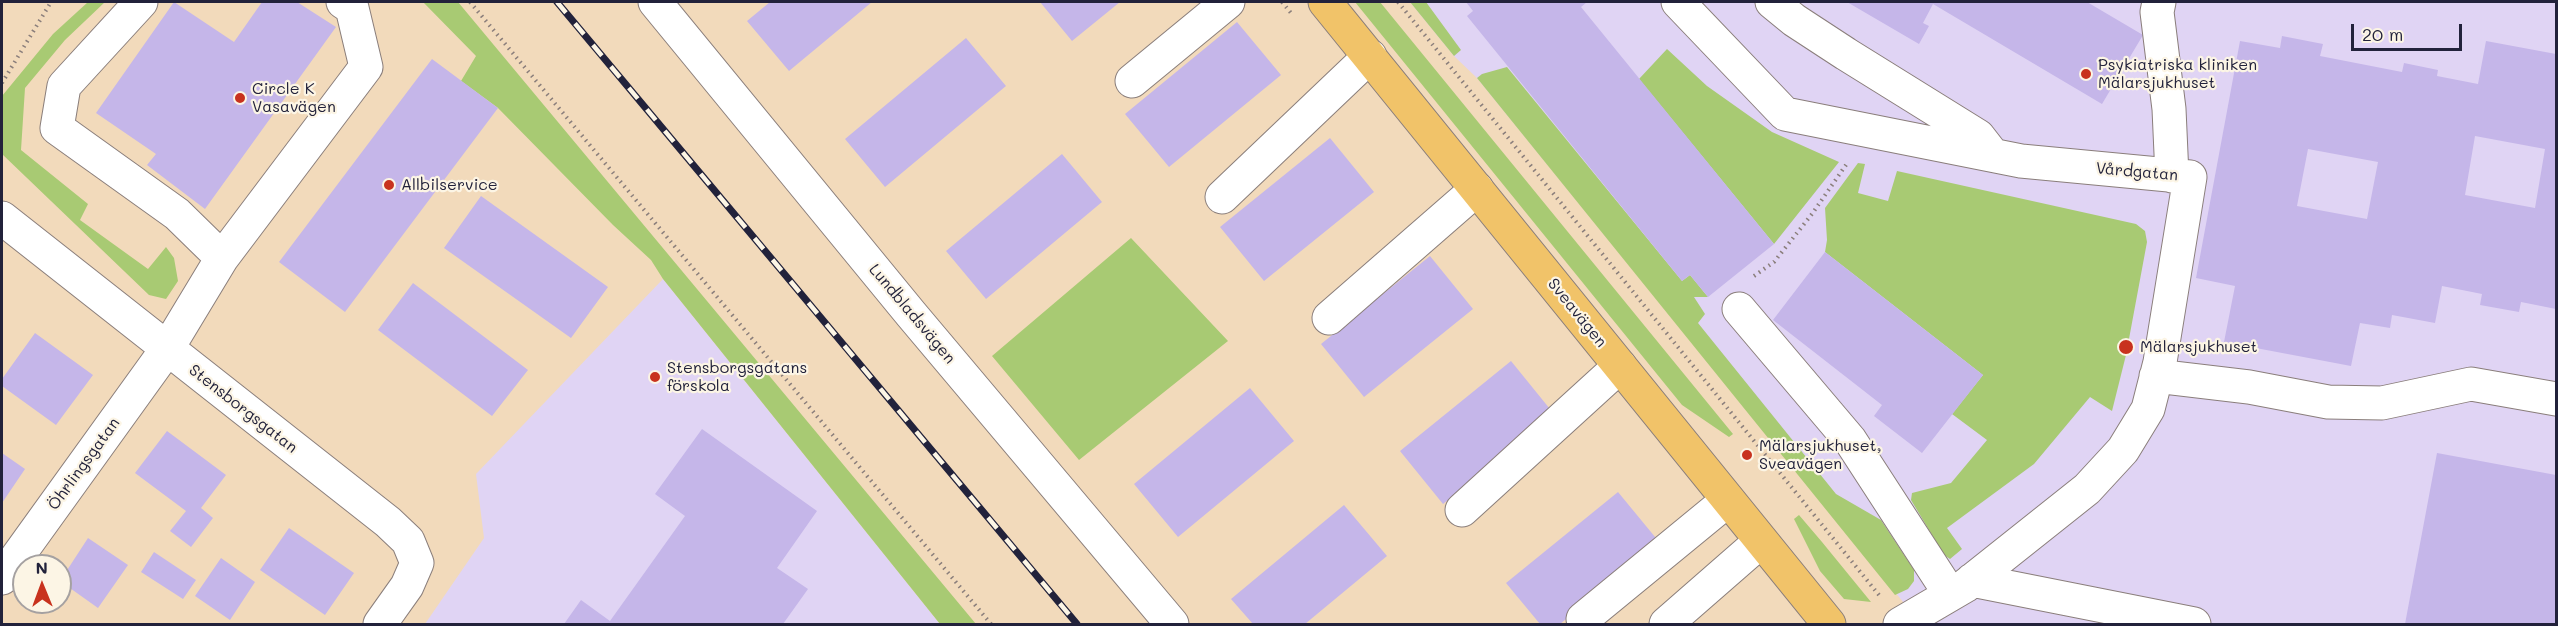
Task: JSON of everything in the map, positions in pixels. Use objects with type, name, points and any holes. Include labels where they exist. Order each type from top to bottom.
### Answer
[{"type":"main road","name":"Sveavägen","points":[[1325,2],[1829,624]]},
{"type":"street","points":[[141,2],[64,86],[57,128],[177,214],[222,258]]},
{"type":"street","name":"Öhrlingsgatan","points":[[2,578],[166,349],[222,258],[366,67],[352,8],[343,2]]},
{"type":"street","name":"Lundbladsvägen","points":[[654,2],[911,314],[1172,624]]},
{"type":"street","points":[[1132,81],[1228,2]]},
{"type":"street","name":"Vårdgatan","points":[[1678,2],[1785,114],[2021,161],[2190,177],[2156,376],[2148,408],[2123,450],[2087,489],[1930,606]]},
{"type":"street","points":[[1772,2],[1794,20],[1846,54],[1978,136],[1993,155]]},
{"type":"street","points":[[2159,2],[2157,12],[2169,109],[2172,176]]},
{"type":"street","points":[[1222,197],[1370,56]]},
{"type":"street","points":[[1329,318],[1477,189]]},
{"type":"street","name":"Stensborgsgatan","points":[[2,218],[388,522],[408,541],[417,563],[407,586],[380,624]]},
{"type":"street","points":[[1739,309],[1851,440],[1930,606],[2194,624]]},
{"type":"street","points":[[1462,510],[1620,366]]},
{"type":"street","points":[[2156,376],[2249,387],[2328,402],[2382,403],[2471,384],[2556,399]]},
{"type":"street","points":[[1582,620],[1728,500]]},
{"type":"street","points":[[1666,624],[1761,541]]},
{"type":"path","points":[[2,83],[51,2]]},
{"type":"path","points":[[470,2],[991,624]]},
{"type":"path","points":[[1398,2],[1930,606]]},
{"type":"path","points":[[1739,309],[1748,281],[1774,262],[1812,214],[1848,162],[1859,129]]},
{"type":"shaded area","name":"Mälarsjukhuset","points":[[1410,2],[2556,2],[2556,624],[1921,624],[1477,78],[1454,56]]},
{"type":"shaded area","name":"Stensborgsgatans förskola","points":[[663,279],[940,624],[425,624],[484,538],[476,474]]},
{"type":"green space","points":[[88,2],[105,2],[65,40],[25,88],[21,150],[88,204],[80,220],[148,269],[166,247],[174,258],[178,281],[166,299],[149,295],[2,154],[2,96],[53,34]]},
{"type":"green space","points":[[423,2],[458,2],[976,624],[940,624],[663,279],[651,260],[613,225],[498,108],[461,81],[476,56]]},
{"type":"green space","points":[[1355,2],[1380,2],[1733,434],[1729,437],[1682,405]]},
{"type":"green space","points":[[1410,2],[1426,2],[1461,50],[1454,56]]},
{"type":"green space","points":[[1667,49],[1707,86],[1772,132],[1839,162],[1774,244],[1639,79]]},
{"type":"green space","points":[[1507,67],[1682,281],[1690,275],[1708,297],[1694,297],[1705,314],[1698,323],[1836,494],[1881,520],[1914,570],[1914,581],[1908,589],[1895,595],[1477,78],[1482,74]]},
{"type":"green space","points":[[1858,163],[1865,164],[1858,193],[1888,201],[1897,171],[2136,224],[2145,231],[2147,242],[2126,355],[2112,411],[2090,397],[2034,464],[1947,528],[1962,549],[1950,559],[1944,555],[1911,500],[1912,493],[1951,483],[1987,440],[1952,414],[1983,375],[1825,252],[1827,240],[1825,208]]},
{"type":"green space","points":[[1131,238],[1228,341],[1079,460],[992,356]]},
{"type":"green space","points":[[1799,515],[1871,602],[1844,599],[1820,571],[1794,519]]},
{"type":"building","name":"Circle K Vasavägen","points":[[174,2],[234,42],[262,2],[297,2],[336,27],[205,209],[147,165],[156,154],[96,113]]},
{"type":"building","points":[[770,2],[872,2],[789,71],[747,21]]},
{"type":"building","points":[[1040,2],[1120,2],[1072,41]]},
{"type":"building","points":[[1466,2],[1587,2],[1581,7],[1774,244],[1708,297],[1690,275],[1682,281],[1467,16],[1473,11]]},
{"type":"building","name":"Psykiatriska kliniken Mälarsjukhuset","points":[[1847,2],[2087,2],[2143,35],[2102,104],[1933,4],[1923,23],[1929,26],[1919,44]]},
{"type":"building","points":[[1237,22],[1281,75],[1169,167],[1125,114]]},
{"type":"building","points":[[2282,36],[2323,44],[2320,56],[2402,72],[2404,63],[2438,70],[2437,76],[2478,84],[2486,41],[2556,54],[2556,309],[2521,302],[2519,312],[2480,305],[2482,294],[2442,286],[2435,323],[2392,315],[2390,328],[2360,323],[2351,366],[2224,342],[2235,286],[2196,278],[2240,41],[2280,48]],"holes":[[[2475,136],[2545,149],[2535,208],[2465,195]],[[2308,149],[2378,162],[2367,219],[2297,206]]]},
{"type":"building","points":[[966,38],[1006,86],[885,187],[845,139]]},
{"type":"building","name":"Allbilservice","points":[[432,59],[498,108],[345,312],[279,262]]},
{"type":"building","points":[[1330,138],[1374,192],[1264,281],[1220,227]]},
{"type":"building","points":[[1062,154],[1102,202],[986,299],[946,251]]},
{"type":"building","points":[[481,196],[608,287],[571,338],[444,248]]},
{"type":"building","points":[[1825,252],[1983,375],[1922,453],[1874,416],[1882,405],[1773,320]]},
{"type":"building","points":[[1430,256],[1473,309],[1364,397],[1321,344]]},
{"type":"building","points":[[413,283],[528,370],[492,416],[378,330]]},
{"type":"building","points":[[35,333],[93,375],[56,425],[2,386],[2,379]]},
{"type":"building","points":[[1511,361],[1554,414],[1443,504],[1400,451]]},
{"type":"building","points":[[1250,388],[1294,441],[1178,537],[1134,484]]},
{"type":"building","points":[[702,429],[817,511],[777,568],[808,589],[783,624],[564,624],[581,600],[610,621],[685,516],[655,494]]},
{"type":"building","points":[[167,431],[226,475],[201,508],[213,518],[191,547],[170,531],[186,511],[135,473]]},
{"type":"building","points":[[2,453],[25,469],[2,503]]},
{"type":"building","points":[[2437,453],[2556,475],[2556,624],[2405,624]]},
{"type":"building","points":[[1618,492],[1660,543],[1560,624],[1540,624],[1506,583]]},
{"type":"building","points":[[1344,505],[1387,556],[1305,624],[1253,624],[1231,599]]},
{"type":"building","points":[[289,528],[354,573],[325,615],[260,570]]},
{"type":"building","points":[[88,538],[128,565],[98,608],[72,590],[72,563]]},
{"type":"building","points":[[154,552],[196,580],[183,599],[141,572]]},
{"type":"building","points":[[221,558],[255,582],[230,620],[195,596]]},
{"type":"railway","points":[[557,2],[1077,624]]},
{"type":"place","name":"Psykiatriska kliniken Mälarsjukhuset","points":[[2086,74]]},
{"type":"place","name":"Circle K Vasavägen","points":[[240,98]]},
{"type":"place","name":"Allbilservice","points":[[389,185]]},
{"type":"place","name":"Mälarsjukhuset","points":[[2126,347]]},
{"type":"place","name":"Stensborgsgatans förskola","points":[[655,377]]},
{"type":"place","name":"Mälarsjukhuset, Sveavägen","points":[[1747,455]]}]
